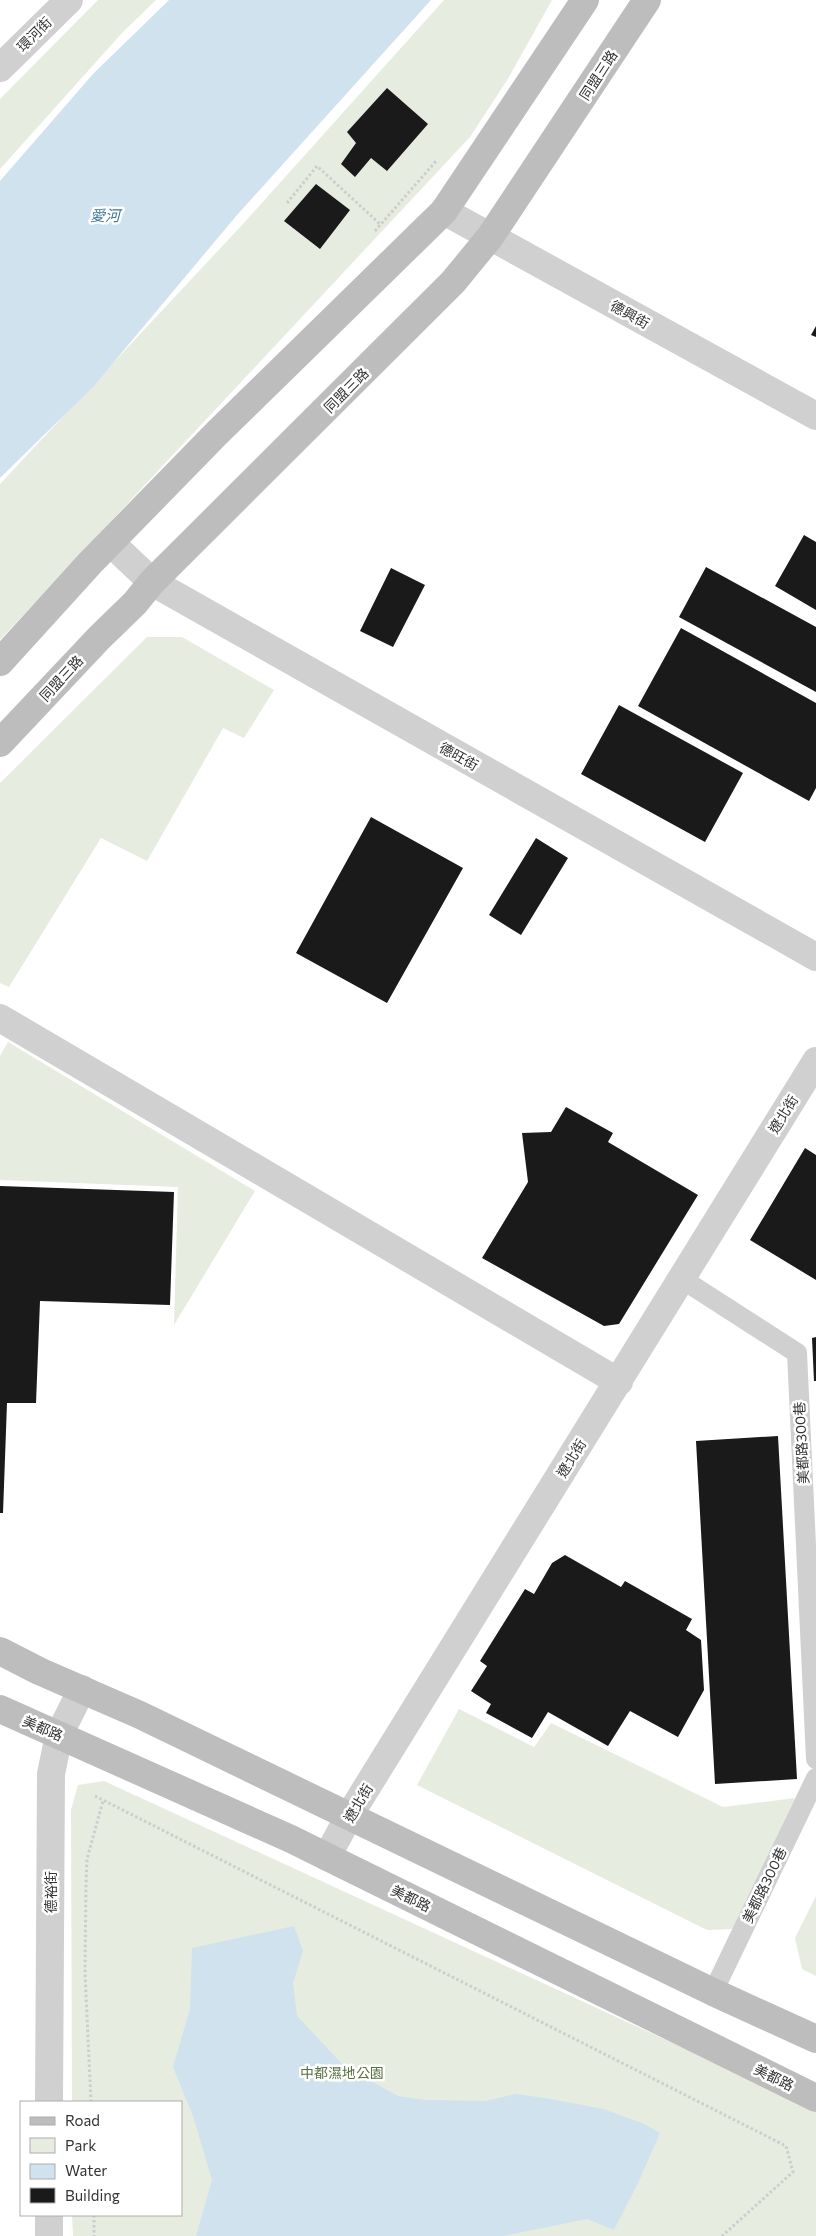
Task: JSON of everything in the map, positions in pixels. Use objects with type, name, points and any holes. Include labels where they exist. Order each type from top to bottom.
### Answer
[{"type":"street","name":"環河街","points":[[0,68],[69,0]]},
{"type":"street","points":[[0,662],[110,543],[217,433],[444,211],[586,0]]},
{"type":"street","name":"同盟三路","points":[[0,743],[93,645],[135,604],[152,582],[453,282],[490,238],[647,0]]},
{"type":"street","name":"德興街","points":[[444,211],[816,416]]},
{"type":"street","name":"德旺街","points":[[110,543],[152,582],[816,957]]},
{"type":"street","points":[[0,1018],[619,1382]]},
{"type":"street","name":"遼北街","points":[[327,1857],[349,1816],[816,1061]]},
{"type":"street","points":[[0,1651],[349,1816],[713,1992],[816,2039]]},
{"type":"street","name":"德裕街","points":[[49,2101],[51,1774],[59,1735],[82,1689]]},
{"type":"street","name":"美都路","points":[[0,1709],[327,1857],[816,2098]]},
{"type":"street","points":[[49,2216],[49,2236]]},
{"type":"lane","name":"美都路300巷","points":[[682,1278],[797,1353],[816,1759]]},
{"type":"lane","name":"美都路300巷","points":[[713,1992],[816,1778]]},
{"type":"path","points":[[287,203],[317,166],[381,225]]},
{"type":"path","points":[[95,1796],[786,2146],[793,2172],[722,2236]]},
{"type":"path","points":[[91,2101],[85,1973],[87,1859],[103,1801]]},
{"type":"path","points":[[94,2216],[94,2236]]},
{"type":"green space","points":[[98,0],[156,0],[122,33],[0,169],[0,99]]},
{"type":"green space","points":[[444,0],[552,0],[509,77],[470,137],[0,640],[0,484],[242,225]]},
{"type":"green space","points":[[147,637],[182,637],[274,690],[244,738],[223,728],[147,861],[101,838],[9,987],[0,983],[0,783]]},
{"type":"green space","points":[[8,1042],[255,1191],[174,1325],[178,1187],[0,1180],[0,1056]]},
{"type":"green space","points":[[459,1709],[534,1747],[551,1723],[723,1807],[795,1798],[734,1929],[707,1930],[417,1785]]},
{"type":"green space","name":"中都濕地公園","points":[[104,1781],[816,2109],[816,2236],[73,2236],[72,2216],[182,2216],[182,2101],[72,2101],[71,1810],[78,1785]]},
{"type":"green space","points":[[816,1896],[816,1976],[802,1969],[795,1938]]},
{"type":"water","name":"愛河","points":[[169,0],[431,0],[237,215],[93,387],[0,478],[0,181],[93,74]]},
{"type":"water","points":[[294,1926],[303,1951],[293,1983],[297,2016],[342,2064],[371,2081],[398,2096],[425,2100],[486,2101],[515,2094],[545,2098],[603,2109],[642,2123],[660,2133],[638,2183],[614,2230],[587,2219],[503,2236],[196,2236],[212,2180],[193,2116],[173,2067],[190,2009],[192,1948]]},
{"type":"building","points":[[387,88],[428,124],[387,171],[371,158],[355,177],[341,164],[356,143],[347,132]]},
{"type":"building","points":[[316,184],[350,210],[320,249],[284,221]]},
{"type":"building","points":[[816,326],[816,337],[811,335]]},
{"type":"building","points":[[804,535],[816,542],[816,610],[775,586]]},
{"type":"building","points":[[706,567],[816,627],[816,692],[679,617]]},
{"type":"building","points":[[391,568],[425,585],[393,647],[360,631]]},
{"type":"building","points":[[681,628],[816,703],[816,788],[809,801],[638,706]]},
{"type":"building","points":[[619,705],[743,773],[705,842],[581,774]]},
{"type":"building","points":[[371,817],[463,868],[387,1003],[296,953]]},
{"type":"building","points":[[536,838],[568,858],[521,935],[489,915]]},
{"type":"building","points":[[566,1107],[613,1133],[608,1142],[698,1195],[619,1324],[604,1326],[482,1258],[528,1182],[522,1133],[551,1132]]},
{"type":"building","points":[[805,1148],[816,1155],[816,1280],[750,1240]]},
{"type":"building","points":[[0,1186],[174,1192],[170,1305],[40,1301],[36,1403],[7,1403],[3,1513],[0,1513]]},
{"type":"building","points":[[816,1337],[816,1381],[814,1381],[812,1338]]},
{"type":"building","points":[[778,1436],[797,1779],[715,1784],[696,1441]]},
{"type":"building","points":[[565,1555],[621,1587],[625,1581],[692,1619],[686,1630],[701,1640],[704,1690],[678,1737],[630,1711],[608,1746],[548,1712],[532,1738],[486,1713],[491,1704],[471,1691],[487,1666],[480,1661],[525,1589],[534,1594],[552,1563]]}]
